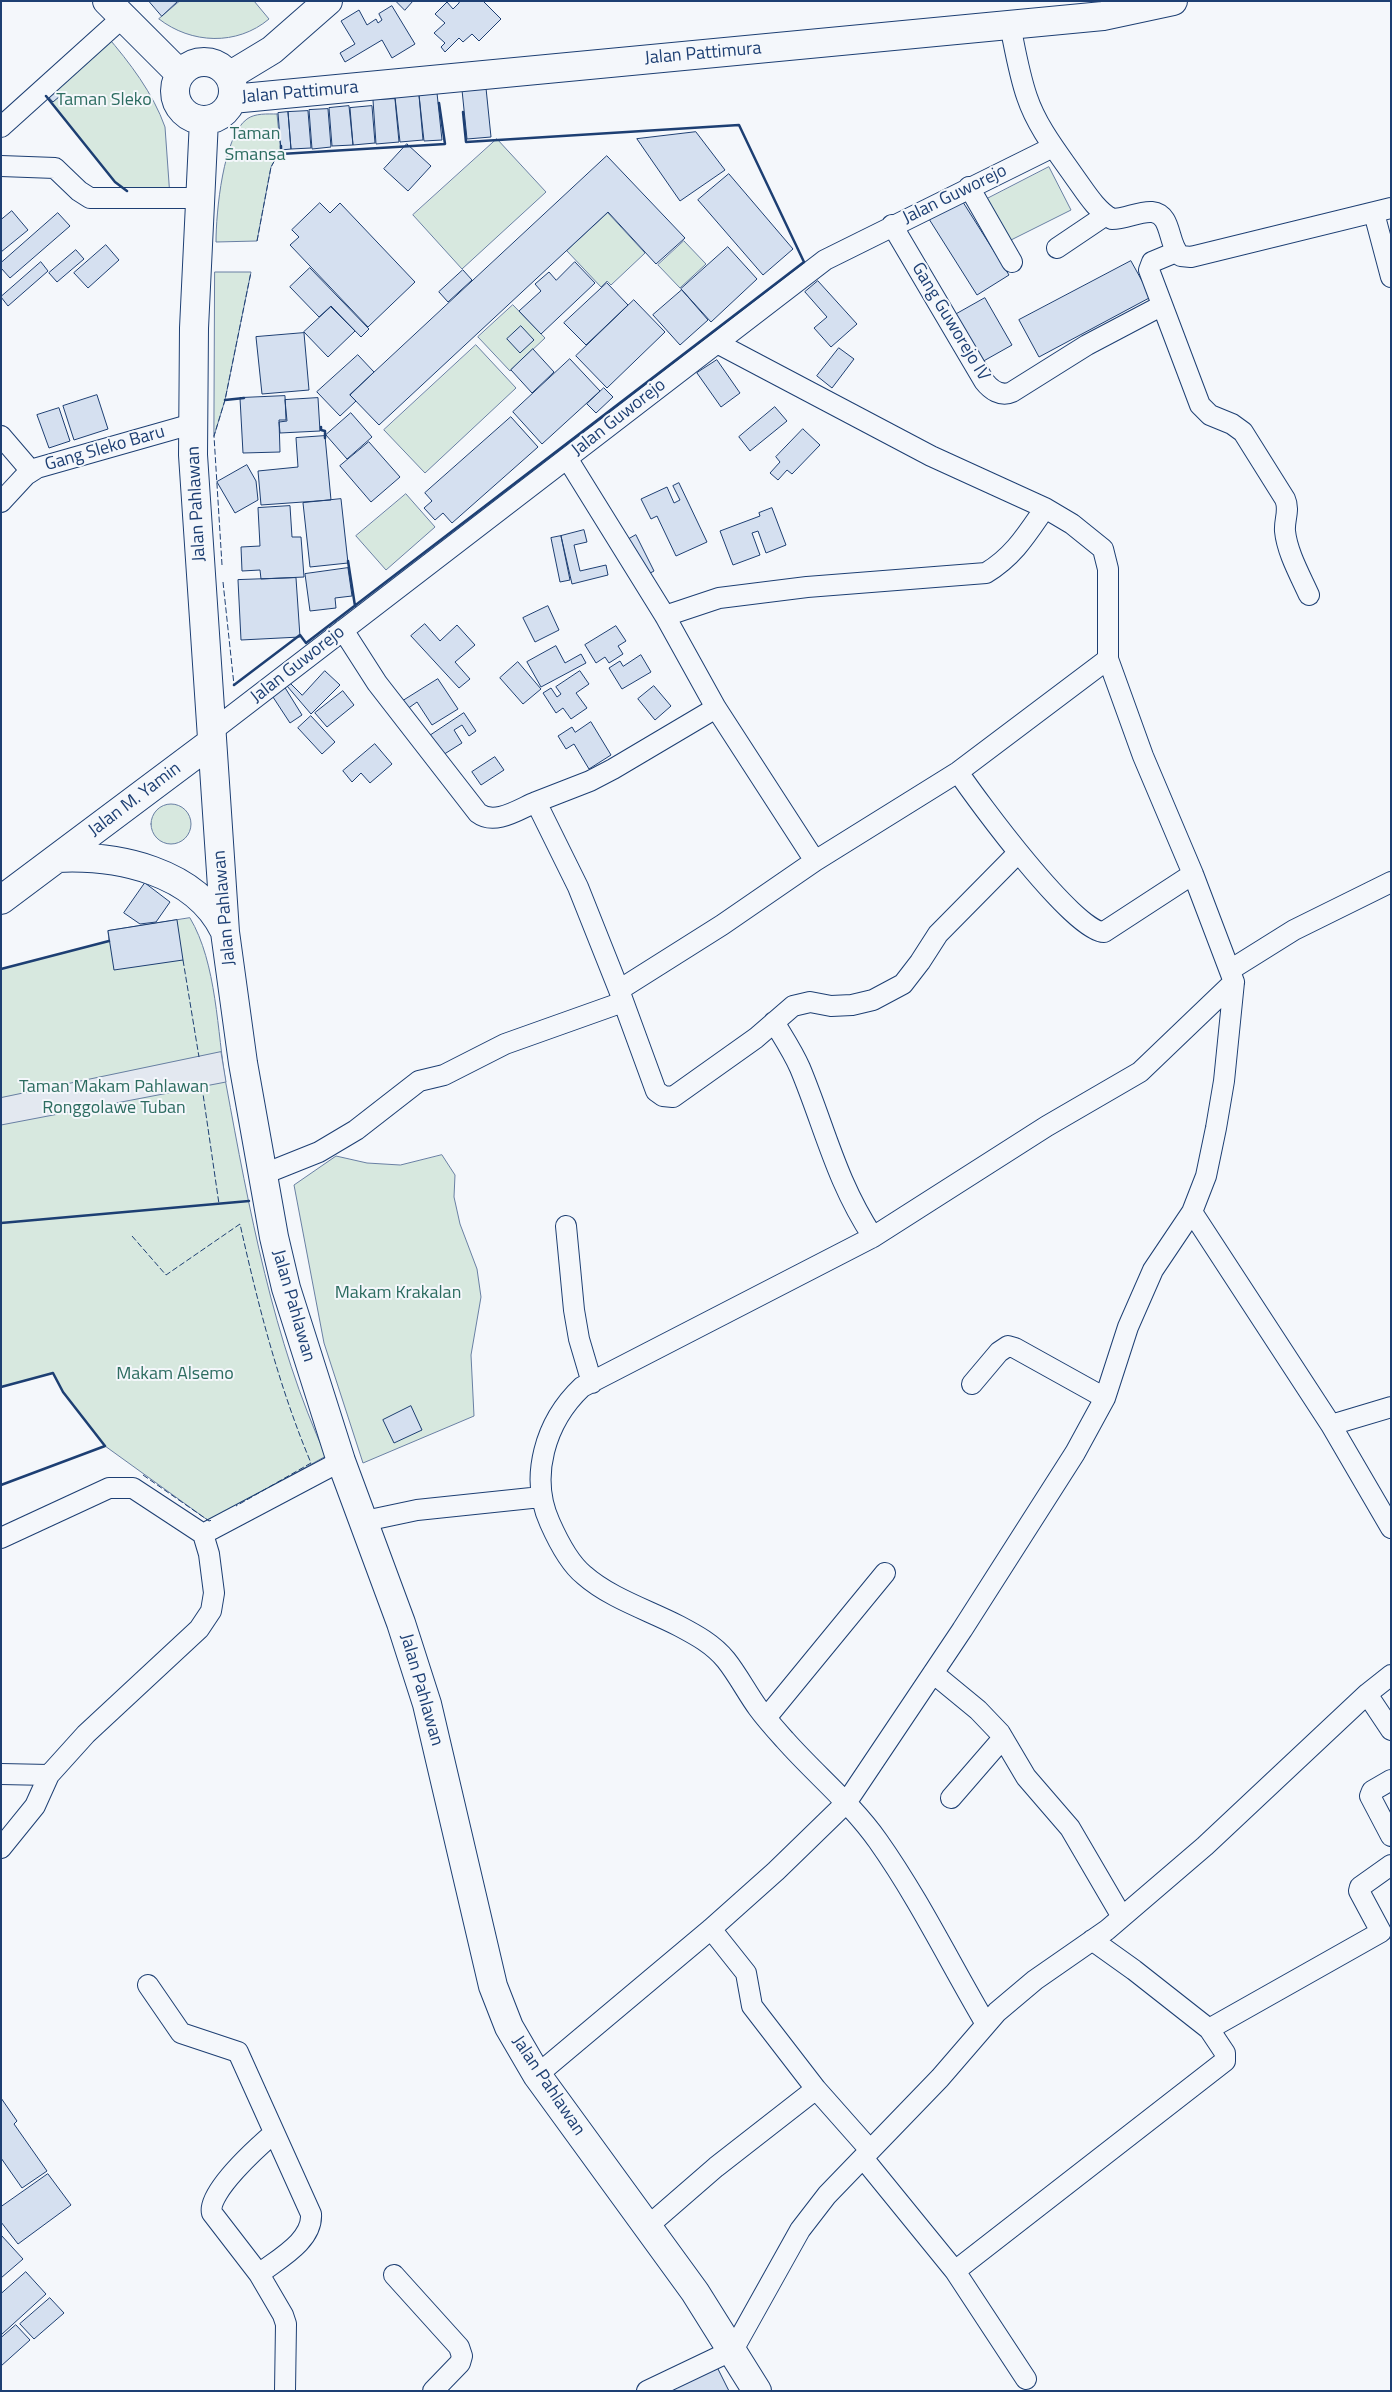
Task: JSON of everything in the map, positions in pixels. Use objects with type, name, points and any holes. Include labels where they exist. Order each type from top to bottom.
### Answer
[{"type":"main road","points":[[230,87],[328,1]]},
{"type":"main road","name":"Jalan Pattimura","points":[[230,87],[1010,25],[1103,16],[1173,1]]},
{"type":"main road","points":[[115,9],[180,74]]},
{"type":"main road","points":[[205,62],[222,69],[230,87],[228,108],[221,115],[204,120],[187,115],[176,100],[176,82],[180,74],[187,68],[205,62]]},
{"type":"main road","name":"Jalan Pahlawan","points":[[204,120],[192,424],[196,514],[225,932],[243,1064],[274,1237],[286,1288],[341,1462],[401,1623],[427,1704],[493,1986],[509,2028],[537,2075],[648,2226],[733,2350],[757,2391]]},
{"type":"main road","name":"Jalan M. Yamin","points":[[1,900],[212,737]]},
{"type":"main road","name":"Jalan M. Yamin","points":[[57,858],[110,861],[150,870],[171,879],[202,897],[214,912],[225,932]]},
{"type":"street","points":[[1,127],[115,9]]},
{"type":"street","points":[[1010,25],[1027,96],[1036,118],[1053,147],[1087,194],[1106,215],[1116,219],[1149,212],[1157,213],[1165,221],[1176,252],[1181,256],[1192,257],[1382,210],[1391,277]]},
{"type":"street","name":"Jalan Guworejo","points":[[212,737],[343,630],[825,260],[892,225],[1053,147]]},
{"type":"street","points":[[1,166],[55,168],[79,191],[90,198],[200,198]]},
{"type":"street","points":[[969,188],[1012,262]]},
{"type":"street","points":[[1057,248],[1106,215]]},
{"type":"street","name":"Gang Guworejo IV","points":[[892,225],[984,382],[992,390],[1004,394],[1021,386],[1087,345],[1161,306]]},
{"type":"street","points":[[1176,252],[1155,260],[1149,267],[1161,306],[1191,385],[1203,409],[1210,415],[1232,424],[1243,432],[1285,499],[1288,507],[1285,525],[1286,538],[1309,594]]},
{"type":"street","points":[[537,2075],[711,1929],[776,1871],[846,1803],[1075,1453],[1105,1398],[1128,1327],[1153,1270],[1192,1212],[1206,1176],[1224,1081],[1232,976],[1193,874],[1143,756],[1108,659],[1108,569],[1105,554],[1098,544],[1072,524],[1045,508],[931,456],[716,343]]},
{"type":"street","name":"Gang Sleko Baru","points":[[1,502],[31,471],[43,465],[192,424]]},
{"type":"street","points":[[1,436],[31,471]]},
{"type":"street","points":[[567,458],[665,616],[716,708],[815,861]]},
{"type":"street","points":[[665,616],[719,598],[807,587],[986,573],[1015,552],[1045,508]]},
{"type":"street","points":[[343,630],[377,683],[478,813],[484,818],[494,819],[590,781],[716,708]]},
{"type":"street","points":[[264,1174],[319,1152],[356,1130],[419,1081],[444,1075],[506,1044],[621,996],[815,861],[958,772],[1108,659]]},
{"type":"street","points":[[958,772],[990,819],[1018,854],[1080,919],[1100,932],[1104,932],[1193,874]]},
{"type":"street","points":[[536,802],[578,887],[656,1091],[667,1097],[679,1094],[756,1038],[793,1006],[810,1002],[831,1006],[852,1005],[873,1000],[903,984],[938,934],[1018,854]]},
{"type":"street","points":[[986,2024],[938,1937],[877,1840],[846,1803],[766,1718],[726,1660],[711,1645],[656,1614],[601,1588],[583,1575],[571,1562],[550,1524],[540,1497],[539,1475],[542,1455],[555,1424],[573,1396],[582,1387],[873,1237],[1047,1126],[1140,1072],[1232,976],[1294,930],[1391,882]]},
{"type":"street","points":[[774,1022],[800,1068],[829,1150],[848,1195],[873,1237]]},
{"type":"street","points":[[1192,1212],[1332,1425],[1391,1528]]},
{"type":"street","points":[[566,1226],[574,1310],[579,1339],[592,1383]]},
{"type":"street","points":[[972,1384],[999,1352],[1008,1346],[1015,1348],[1105,1398]]},
{"type":"street","points":[[1332,1425],[1391,1407]]},
{"type":"street","points":[[203,1534],[341,1462]]},
{"type":"street","points":[[1,1538],[109,1488],[121,1486],[133,1488],[203,1534],[209,1554],[214,1593],[211,1611],[203,1623],[184,1645],[86,1734],[49,1775],[35,1806],[1,1848]]},
{"type":"street","points":[[364,1521],[417,1510],[540,1497]]},
{"type":"street","points":[[766,1718],[885,1573]]},
{"type":"street","points":[[932,1673],[978,1710],[1002,1738],[1026,1777],[1070,1828],[1122,1918]]},
{"type":"street","points":[[647,2391],[733,2350],[800,2230],[827,2195],[947,2071],[986,2024],[1035,1980],[1122,1918],[1205,1846],[1367,1694],[1391,1675]]},
{"type":"street","points":[[1367,1694],[1391,1730]]},
{"type":"street","points":[[951,1798],[1002,1738]]},
{"type":"street","points":[[1,1774],[49,1775]]},
{"type":"street","points":[[1391,1780],[1372,1791],[1370,1796],[1391,1836]]},
{"type":"street","points":[[1209,2029],[1386,1939],[1359,1890],[1360,1887],[1391,1865]]},
{"type":"street","points":[[711,1929],[746,1973],[752,2006],[955,2272],[1026,2379]]},
{"type":"street","points":[[955,2272],[1225,2061],[1225,2053],[1209,2029],[1134,1970],[1092,1940]]},
{"type":"street","points":[[148,1985],[181,2033],[238,2052],[311,2214],[312,2220],[307,2233],[301,2240],[259,2274]]},
{"type":"street","points":[[648,2226],[716,2167],[816,2089]]},
{"type":"street","points":[[274,2133],[229,2178],[216,2196],[211,2208],[212,2213],[259,2274],[283,2315],[286,2324],[285,2391]]},
{"type":"street","points":[[394,2275],[460,2347],[462,2356],[460,2363],[433,2391]]},
{"type":"green space","points":[[180,1],[254,1],[269,19],[243,34],[229,37],[199,37],[185,33],[159,19]]},
{"type":"green space","name":"Taman Sleko","points":[[106,35],[140,79],[160,114],[165,127],[170,197],[125,190],[115,182],[43,92]]},
{"type":"green space","name":"Taman Smansa","points":[[277,114],[281,154],[276,158],[271,167],[257,241],[216,242],[217,213],[222,176],[232,141],[239,128],[250,117]]},
{"type":"green space","points":[[497,139],[546,192],[462,269],[413,215]]},
{"type":"green space","points":[[1049,167],[1071,210],[1005,243],[983,201]]},
{"type":"green space","points":[[608,213],[645,253],[611,285],[607,281],[601,287],[567,251]]},
{"type":"green space","points":[[684,241],[706,264],[680,288],[658,265]]},
{"type":"green space","points":[[215,272],[251,272],[225,400],[214,436]]},
{"type":"green space","points":[[513,305],[545,338],[510,371],[478,337]]},
{"type":"green space","points":[[476,345],[516,388],[425,473],[384,430]]},
{"type":"green space","points":[[406,494],[435,527],[386,570],[356,536]]},
{"type":"green space","points":[[167,804],[175,804],[182,807],[188,813],[191,824],[188,835],[182,841],[175,844],[167,844],[160,841],[154,835],[151,828],[151,820],[154,813],[160,807]]},
{"type":"green space","points":[[190,918],[199,936],[211,977],[226,1084],[265,1273],[291,1367],[307,1412],[326,1456],[209,1521],[105,1446],[63,1392],[53,1373],[1,1387],[1,969],[109,941],[108,931]]},
{"type":"green space","name":"Makam Krakalan","points":[[442,1155],[455,1175],[454,1197],[460,1224],[477,1269],[481,1297],[471,1355],[474,1416],[363,1463],[324,1343],[294,1185],[336,1156],[367,1163],[400,1165]]},
{"type":"shaded area","points":[[221,1052],[226,1082],[1,1125],[1,1098]]},
{"type":"building","points":[[149,1],[178,1],[162,16]]},
{"type":"building","points":[[396,1],[413,1],[405,10]]},
{"type":"building","points":[[458,1],[483,1],[501,19],[479,41],[472,34],[463,42],[459,38],[445,52],[441,47],[445,43],[434,33],[445,23],[435,14],[447,2],[453,9],[459,3]]},
{"type":"building","points":[[392,6],[415,44],[392,58],[382,40],[345,62],[340,53],[355,44],[341,21],[359,10],[367,25],[376,19],[378,23],[382,20],[379,14]]},
{"type":"building","points":[[52,86],[60,96],[53,102],[44,92]]},
{"type":"building","points":[[486,88],[491,137],[467,139],[462,90]]},
{"type":"building","points":[[437,93],[442,140],[424,141],[419,95]]},
{"type":"building","points":[[419,95],[423,140],[400,142],[395,97]]},
{"type":"building","points":[[395,99],[399,142],[376,144],[373,100]]},
{"type":"building","points":[[349,106],[353,145],[332,146],[329,108]]},
{"type":"building","points":[[372,106],[375,143],[353,145],[350,108]]},
{"type":"building","points":[[328,109],[331,147],[312,149],[309,110]]},
{"type":"building","points":[[308,111],[311,148],[291,149],[288,112]]},
{"type":"building","points":[[288,112],[291,149],[281,150],[278,113]]},
{"type":"building","points":[[696,132],[725,170],[680,201],[637,139]]},
{"type":"building","points":[[407,144],[431,166],[408,191],[384,169]]},
{"type":"building","points":[[607,156],[685,238],[656,264],[608,212],[379,425],[350,395]]},
{"type":"building","points":[[729,174],[793,249],[763,275],[698,200]]},
{"type":"building","points":[[961,199],[1009,275],[977,295],[929,219]]},
{"type":"building","points":[[320,203],[330,213],[340,203],[415,282],[368,327],[290,245],[299,237],[292,230]]},
{"type":"building","points":[[12,211],[28,230],[1,252],[1,220]]},
{"type":"building","points":[[58,213],[70,226],[10,278],[1,268],[1,263]]},
{"type":"building","points":[[106,245],[119,260],[88,288],[74,273]]},
{"type":"building","points":[[728,247],[757,279],[711,322],[681,289]]},
{"type":"building","points":[[76,250],[84,259],[57,282],[49,273]]},
{"type":"building","points":[[1131,261],[1151,297],[1039,357],[1019,320]]},
{"type":"building","points":[[41,262],[48,271],[8,306],[1,297]]},
{"type":"building","points":[[575,262],[595,283],[541,334],[519,311],[541,291],[535,284],[549,272],[556,280]]},
{"type":"building","points":[[310,268],[369,329],[361,337],[331,306],[319,317],[290,287]]},
{"type":"building","points":[[463,270],[472,280],[448,302],[439,292]]},
{"type":"building","points":[[818,281],[857,324],[831,347],[814,328],[827,317],[805,292]]},
{"type":"building","points":[[607,283],[628,305],[586,345],[564,323]]},
{"type":"building","points":[[682,290],[708,320],[680,345],[653,315]]},
{"type":"building","points":[[985,298],[1012,345],[980,363],[953,316]]},
{"type":"building","points":[[634,300],[665,332],[607,388],[576,356]]},
{"type":"building","points":[[331,307],[355,331],[328,357],[304,332]]},
{"type":"building","points":[[521,326],[534,340],[520,353],[507,339]]},
{"type":"building","points":[[304,333],[309,390],[262,394],[256,337]]},
{"type":"building","points":[[839,348],[854,359],[832,388],[817,376]]},
{"type":"building","points":[[533,349],[554,372],[532,393],[511,370]]},
{"type":"building","points":[[358,355],[374,372],[350,395],[356,401],[340,416],[317,392]]},
{"type":"building","points":[[570,359],[600,391],[542,444],[513,412]]},
{"type":"building","points":[[717,360],[740,393],[721,407],[697,373]]},
{"type":"building","points":[[604,388],[613,397],[596,413],[587,404]]},
{"type":"building","points":[[97,395],[108,429],[74,440],[63,406]]},
{"type":"building","points":[[285,396],[286,420],[279,420],[280,452],[243,453],[240,398]]},
{"type":"building","points":[[318,398],[320,431],[280,433],[279,422],[287,421],[285,400]]},
{"type":"building","points":[[775,407],[787,421],[750,451],[739,437]]},
{"type":"building","points":[[59,408],[70,441],[49,448],[37,415]]},
{"type":"building","points":[[351,413],[372,437],[347,459],[326,435]]},
{"type":"building","points":[[511,417],[538,447],[452,523],[443,513],[435,520],[424,508],[432,501],[425,493]]},
{"type":"building","points":[[803,429],[820,445],[792,474],[787,470],[778,480],[770,473],[780,462],[776,457]]},
{"type":"building","points":[[325,436],[331,500],[261,505],[258,471],[298,467],[296,438]]},
{"type":"building","points":[[369,442],[400,477],[371,502],[340,466]]},
{"type":"building","points":[[247,465],[256,481],[258,500],[235,513],[217,482]]},
{"type":"building","points":[[679,483],[707,542],[676,556],[657,516],[651,519],[641,499],[667,487],[674,503],[680,500],[673,486]]},
{"type":"building","points":[[341,499],[348,563],[310,567],[303,503]]},
{"type":"building","points":[[290,506],[292,537],[301,537],[304,577],[261,579],[260,570],[242,571],[241,547],[260,546],[258,508]]},
{"type":"building","points":[[772,508],[786,545],[766,553],[758,531],[752,533],[760,555],[733,565],[720,531],[760,516],[759,513]]},
{"type":"building","points":[[584,530],[587,542],[574,545],[580,571],[606,565],[608,575],[572,584],[561,536]]},
{"type":"building","points":[[636,535],[654,571],[641,578],[622,543]]},
{"type":"building","points":[[561,536],[570,580],[560,582],[551,538]]},
{"type":"building","points":[[348,568],[352,596],[335,598],[336,608],[310,611],[305,574]]},
{"type":"building","points":[[296,578],[300,637],[241,640],[238,580]]},
{"type":"building","points":[[548,606],[559,630],[535,642],[523,618]]},
{"type":"building","points":[[425,624],[440,641],[457,625],[475,645],[455,662],[470,679],[459,688],[411,636]]},
{"type":"building","points":[[616,626],[626,641],[618,646],[623,654],[609,663],[605,657],[596,663],[585,645]]},
{"type":"building","points":[[556,646],[565,663],[581,654],[586,663],[541,687],[527,662]]},
{"type":"building","points":[[641,655],[651,672],[622,689],[609,668],[620,661],[623,666]]},
{"type":"building","points":[[518,662],[541,689],[523,704],[500,678]]},
{"type":"building","points":[[325,671],[340,685],[311,714],[287,686],[290,683],[302,695]]},
{"type":"building","points":[[580,671],[589,684],[576,693],[587,708],[571,719],[563,708],[556,713],[543,693],[551,688],[557,697],[561,694],[556,687]]},
{"type":"building","points":[[438,679],[458,709],[432,725],[417,702],[403,712],[398,704]]},
{"type":"building","points":[[284,686],[302,715],[290,723],[271,694]]},
{"type":"building","points":[[654,686],[671,706],[655,720],[638,699]]},
{"type":"building","points":[[343,691],[354,705],[327,727],[315,713]]},
{"type":"building","points":[[464,713],[476,731],[469,736],[462,725],[454,730],[462,743],[438,758],[425,739]]},
{"type":"building","points":[[311,716],[335,742],[322,754],[298,728]]},
{"type":"building","points":[[591,722],[611,755],[589,769],[574,744],[566,749],[558,736],[572,727],[575,732]]},
{"type":"building","points":[[375,744],[392,764],[370,783],[361,773],[352,782],[343,771]]},
{"type":"building","points":[[495,757],[504,770],[481,785],[472,772]]},
{"type":"building","points":[[145,883],[170,902],[156,922],[140,924],[124,913]]},
{"type":"building","points":[[177,920],[183,960],[114,970],[108,931]]},
{"type":"building","points":[[411,1406],[422,1430],[394,1443],[383,1420]]},
{"type":"building","points":[[1,2098],[17,2121],[14,2124],[47,2171],[22,2188],[1,2158]]},
{"type":"building","points":[[48,2174],[71,2205],[18,2244],[1,2222],[1,2207]]},
{"type":"building","points":[[1,2235],[23,2259],[1,2278]]},
{"type":"building","points":[[26,2272],[46,2294],[1,2335],[1,2294]]},
{"type":"building","points":[[50,2298],[64,2313],[34,2339],[20,2324]]},
{"type":"building","points":[[16,2325],[30,2340],[1,2366],[1,2338]]},
{"type":"building","points":[[717,2367],[729,2391],[671,2391]]},
{"type":"fence","points":[[257,241],[271,167],[276,158],[281,154]]},
{"type":"fence","points":[[222,565],[214,436],[225,400],[251,272]]},
{"type":"fence","points":[[223,582],[234,685]]},
{"type":"fence","points":[[183,960],[199,1057]]},
{"type":"fence","points":[[202,1087],[219,1204]]},
{"type":"fence","points":[[132,1236],[166,1275],[240,1224],[270,1345],[289,1405],[311,1463],[236,1506]]},
{"type":"fence","points":[[143,1475],[209,1521],[212,1520]]},
{"type":"wall","points":[[46,96],[115,182],[127,191]]},
{"type":"wall","points":[[281,146],[281,154],[445,144],[439,103]]},
{"type":"wall","points":[[234,685],[300,635],[306,643],[804,262],[739,125],[466,142],[463,112]]},
{"type":"wall","points":[[225,400],[244,398]]},
{"type":"wall","points":[[321,427],[321,430],[325,431],[325,438]]},
{"type":"wall","points":[[348,561],[355,606]]},
{"type":"wall","points":[[1,969],[109,941]]},
{"type":"wall","points":[[1,1223],[249,1201]]},
{"type":"wall","points":[[1,1387],[53,1373],[63,1392],[105,1446],[1,1485]]},
{"type":"park label","name":"Taman Makam Pahlawan Ronggolawe Tuban","points":[[114,1098]]},
{"type":"park label","name":"Makam Alsemo","points":[[175,1375]]}]
